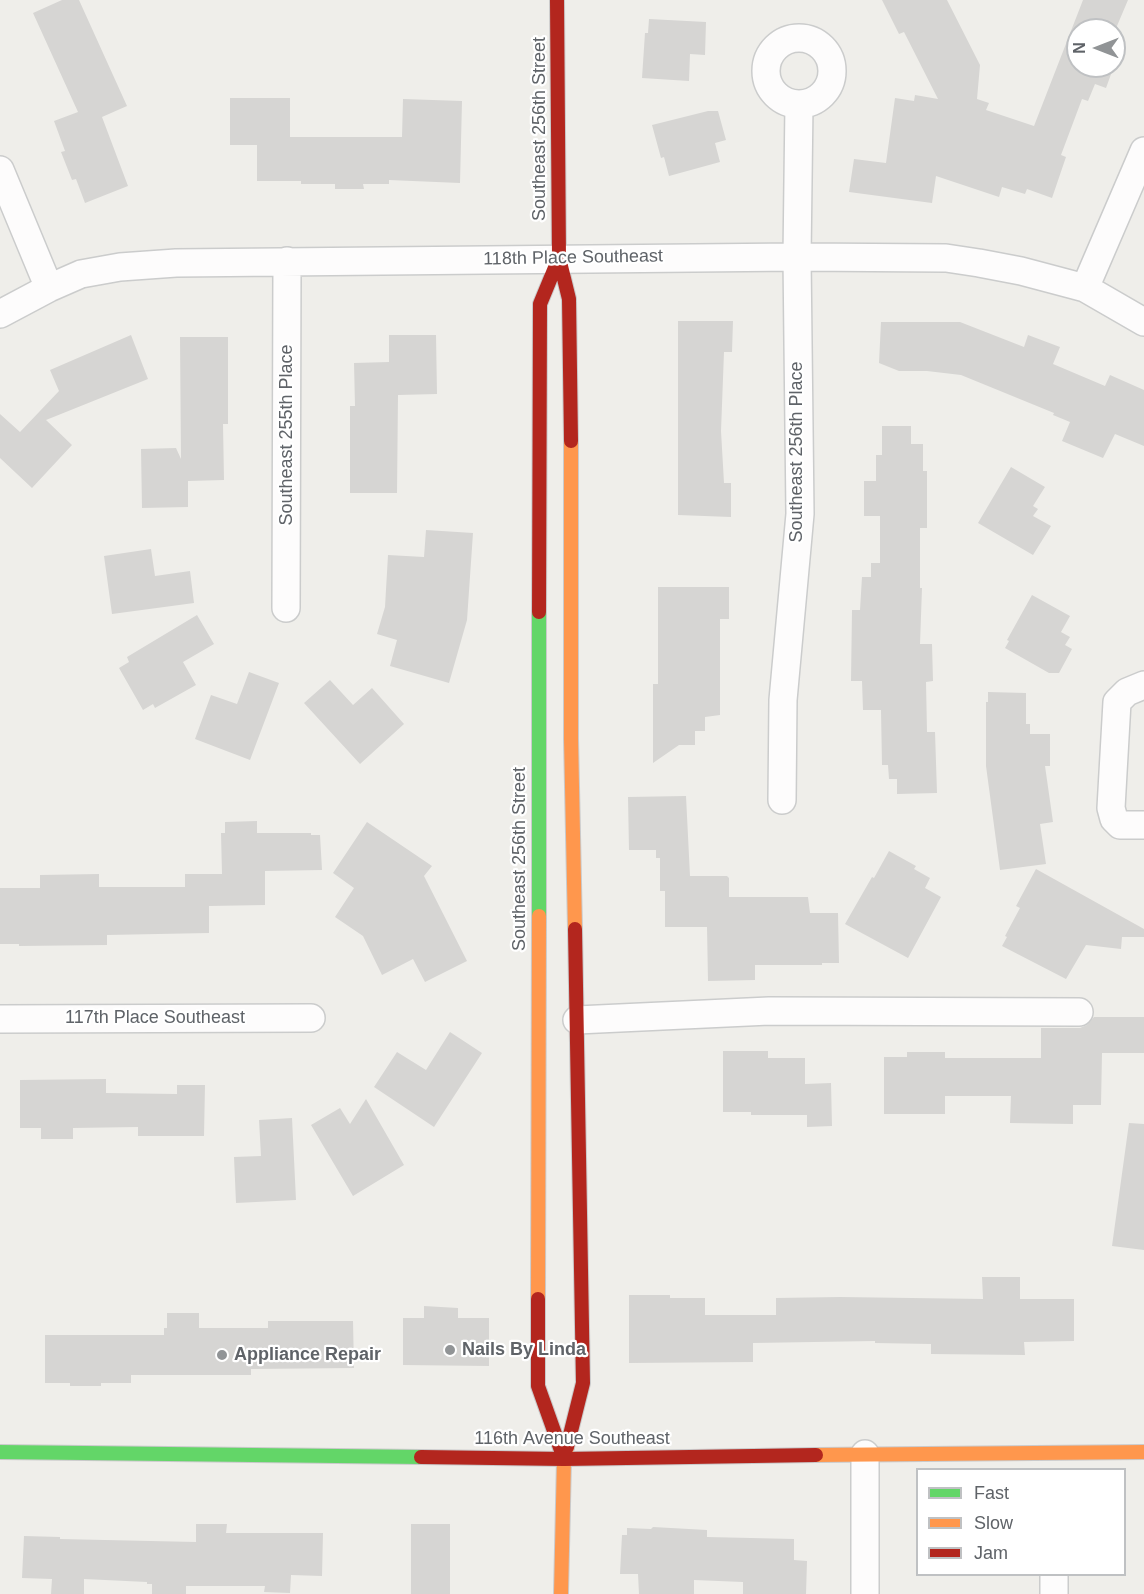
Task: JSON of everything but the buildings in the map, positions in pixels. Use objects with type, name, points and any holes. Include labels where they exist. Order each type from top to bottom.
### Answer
[{"type":"main road","name":"Southeast 256th Street","points":[[557,0],[559,258],[569,299],[571,739],[584,1383],[564,1459],[561,1594]]},
{"type":"main road","name":"Southeast 256th Street","points":[[559,258],[540,304],[538,1386],[564,1459]]},
{"type":"main road","name":"116th Avenue Southeast","points":[[0,1452],[564,1459],[865,1454],[1057,1461],[1144,1452]]},
{"type":"street","name":"Southeast 256th Place","points":[[782,800],[783,700],[800,514],[797,257],[799,104]]},
{"type":"street","points":[[1085,288],[1144,151]]},
{"type":"street","points":[[0,170],[49,288]]},
{"type":"street","name":"118th Place Southeast","points":[[0,314],[81,274],[120,267],[176,262],[559,258],[946,258],[1021,271],[1085,288],[1144,322]]},
{"type":"street","name":"Southeast 255th Place","points":[[286,608],[287,261]]},
{"type":"street","points":[[1144,685],[1127,692],[1117,702],[1111,808],[1114,819],[1120,825],[1144,825]]},
{"type":"street","points":[[577,1020],[769,1011],[1079,1012]]},
{"type":"street","name":"117th Place Southeast","points":[[0,1019],[311,1018]]},
{"type":"street","points":[[865,1454],[865,1594]]},
{"type":"street","points":[[1054,1576],[1054,1594]]},
{"type":"traffic: fast","points":[[539,612],[539,916]]},
{"type":"traffic: fast","points":[[0,1452],[421,1457]]},
{"type":"traffic: slow","points":[[571,441],[571,739],[575,929]]},
{"type":"traffic: slow","points":[[538,1299],[539,916]]},
{"type":"traffic: slow","points":[[561,1594],[564,1459],[567,1447]]},
{"type":"traffic: slow","points":[[816,1455],[1144,1452]]},
{"type":"traffic: jam","points":[[557,0],[559,258],[569,299],[571,441]]},
{"type":"traffic: jam","points":[[539,612],[540,304],[559,258]]},
{"type":"traffic: jam","points":[[567,1447],[583,1383],[575,929]]},
{"type":"traffic: jam","points":[[538,1299],[538,1386],[564,1459]]},
{"type":"traffic: jam","points":[[421,1457],[564,1459],[816,1455]]},
{"type":"place","name":"Nails By Linda","points":[[450,1350]]},
{"type":"place","name":"Appliance Repair","points":[[222,1355]]}]
